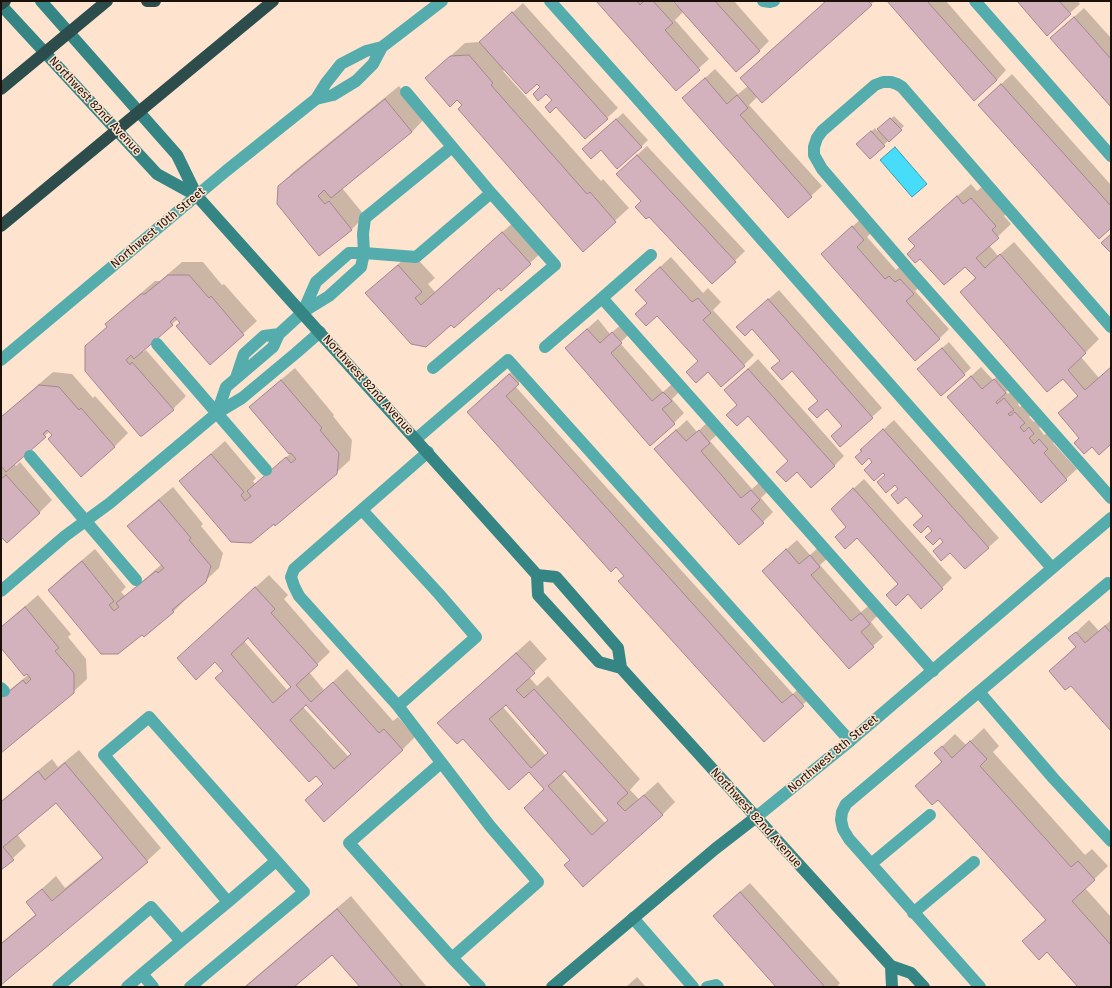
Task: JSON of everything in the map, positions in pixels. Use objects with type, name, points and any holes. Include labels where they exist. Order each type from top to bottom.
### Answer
[{"type":"highway","points":[[1,5],[5,1]]},
{"type":"highway","points":[[2,88],[107,1]]},
{"type":"highway","points":[[147,1],[155,1]]},
{"type":"highway","points":[[1,226],[273,1]]},
{"type":"street","name":"Northwest 82nd Avenue","points":[[41,1],[177,154],[197,196],[303,312],[537,575]]},
{"type":"street","name":"Northwest 10th Street","points":[[1,360],[197,196],[316,99],[341,64],[366,51],[382,47],[442,1]]},
{"type":"street","points":[[550,1],[634,94],[1052,568]]},
{"type":"street","points":[[763,1],[774,1]]},
{"type":"street","points":[[975,1],[1111,156]]},
{"type":"street","name":"Northwest 82nd Avenue","points":[[1,5],[157,174],[197,196]]},
{"type":"street","name":"Northwest 10th Street","points":[[316,99],[333,95],[356,81],[373,64],[382,47]]},
{"type":"street","points":[[1111,327],[902,87],[891,82],[883,82],[875,85],[822,131],[817,138],[814,147],[814,155],[817,163],[910,271],[1111,498]]},
{"type":"street","points":[[406,92],[491,193],[555,265],[433,368]]},
{"type":"street","points":[[217,413],[226,386],[272,347],[279,334],[303,312],[329,296],[361,267],[364,253],[363,234],[366,218],[452,147]]},
{"type":"street","points":[[303,312],[316,282],[350,253],[416,257],[491,193]]},
{"type":"street","points":[[545,347],[651,255]]},
{"type":"street","points":[[602,298],[933,671]]},
{"type":"street","points":[[1,591],[65,536],[110,503],[217,413],[242,398],[320,332]]},
{"type":"street","points":[[236,378],[244,354],[264,336],[279,334]]},
{"type":"street","points":[[157,344],[266,470]]},
{"type":"street","points":[[416,439],[508,360],[850,741]]},
{"type":"street","points":[[247,369],[259,384]]},
{"type":"street","points":[[428,452],[294,569],[291,578],[299,596],[398,706],[490,826],[538,882],[452,958]]},
{"type":"street","points":[[30,456],[136,580]]},
{"type":"street","points":[[362,510],[440,594],[476,637],[398,706]]},
{"type":"street","name":"Northwest 8th Street","points":[[552,987],[715,849],[850,741],[1111,518]]},
{"type":"street","points":[[537,575],[556,577],[618,648],[621,668],[599,662],[538,595],[537,575]]},
{"type":"street","points":[[980,987],[849,839],[841,820],[842,812],[846,804],[1110,583]]},
{"type":"street","name":"Northwest 82nd Avenue","points":[[621,668],[755,818],[891,966],[911,973],[924,987]]},
{"type":"street","points":[[979,692],[1111,842]]},
{"type":"street","points":[[190,987],[304,892],[149,717],[104,755],[228,902]]},
{"type":"street","points":[[441,763],[349,843],[480,987]]},
{"type":"street","points":[[871,864],[930,815]]},
{"type":"street","points":[[126,987],[276,861]]},
{"type":"street","points":[[913,912],[974,862]]},
{"type":"street","points":[[58,987],[151,907],[181,941]]},
{"type":"street","points":[[633,918],[693,987]]},
{"type":"street","points":[[891,966],[892,987]]},
{"type":"street","points":[[142,974],[153,987]]},
{"type":"street","points":[[707,987],[716,985],[718,987]]},
{"type":"water","points":[[895,147],[927,184],[912,197],[880,160]]},
{"type":"building","points":[[596,1],[637,1],[640,5],[644,1],[653,1],[673,23],[665,30],[700,70],[676,91]]},
{"type":"building","points":[[673,1],[715,1],[760,51],[736,72]]},
{"type":"building","points":[[826,1],[868,1],[872,5],[762,103],[740,78]]},
{"type":"building","points":[[887,1],[927,1],[997,80],[974,101]]},
{"type":"building","points":[[1017,1],[1059,1],[1071,14],[1047,36]]},
{"type":"building","points":[[512,12],[608,119],[585,139],[556,107],[550,113],[545,107],[552,100],[546,94],[538,101],[533,94],[540,87],[537,84],[526,94],[479,42]]},
{"type":"building","points":[[1074,17],[1111,59],[1111,107],[1050,38]]},
{"type":"building","points":[[469,55],[493,83],[491,85],[587,194],[590,192],[616,222],[583,252],[458,109],[462,105],[457,100],[450,107],[425,78],[450,56]]},
{"type":"building","points":[[705,78],[727,104],[737,95],[748,108],[740,115],[812,197],[788,218],[682,98]]},
{"type":"building","points":[[1001,84],[1111,206],[1111,228],[1099,239],[978,105]]},
{"type":"building","points":[[385,99],[412,132],[331,198],[324,190],[318,196],[325,204],[329,201],[352,230],[319,256],[277,204],[278,186]]},
{"type":"building","points":[[890,118],[902,130],[889,142],[877,129]]},
{"type":"building","points":[[616,119],[642,147],[617,169],[601,150],[591,159],[582,149]]},
{"type":"building","points":[[871,131],[885,146],[870,159],[856,144]]},
{"type":"building","points":[[637,155],[736,262],[712,284],[649,217],[646,219],[635,207],[641,201],[616,174]]},
{"type":"building","points":[[957,196],[963,204],[971,198],[996,226],[992,230],[999,238],[976,258],[985,268],[1000,254],[1086,353],[1068,370],[1085,390],[1111,367],[1111,444],[1099,455],[1092,447],[1084,454],[1074,443],[1079,438],[1058,413],[1078,396],[1063,379],[1047,392],[960,292],[976,278],[965,267],[944,285],[920,259],[915,263],[907,254],[915,246],[908,239]]},
{"type":"building","points":[[852,226],[864,240],[857,247],[885,279],[889,276],[895,282],[900,279],[914,294],[906,301],[940,339],[915,361],[821,254]]},
{"type":"building","points":[[502,232],[531,264],[501,291],[499,288],[454,328],[451,325],[426,347],[411,344],[365,293],[398,265],[422,292],[415,298],[421,305]]},
{"type":"building","points":[[1111,234],[1111,253],[1101,243]]},
{"type":"building","points":[[660,267],[692,302],[698,298],[711,313],[703,320],[745,366],[721,387],[708,372],[696,383],[686,372],[698,361],[657,316],[646,326],[635,314],[647,303],[635,290]]},
{"type":"building","points":[[168,275],[189,275],[209,298],[211,296],[244,335],[210,365],[176,326],[180,323],[175,317],[170,322],[173,325],[134,359],[131,355],[126,360],[130,365],[132,362],[174,410],[142,436],[140,436],[85,371],[85,346],[107,327],[105,324],[141,294],[145,294]]},
{"type":"building","points":[[768,299],[873,418],[840,447],[831,436],[842,426],[827,409],[817,418],[808,409],[818,401],[792,371],[782,380],[771,368],[780,361],[752,329],[745,336],[736,327]]},
{"type":"building","points":[[587,329],[600,343],[612,332],[622,343],[611,353],[652,401],[663,392],[672,401],[662,409],[675,424],[650,446],[565,348]]},
{"type":"building","points":[[942,348],[965,375],[941,396],[917,369]]},
{"type":"building","points":[[748,369],[835,466],[811,488],[797,472],[786,482],[776,472],[788,461],[748,416],[737,426],[726,415],[737,405],[724,390]]},
{"type":"building","points":[[509,374],[519,384],[506,396],[782,703],[793,694],[804,706],[764,742],[618,581],[624,576],[616,567],[611,572],[467,412]]},
{"type":"building","points":[[971,376],[982,389],[994,379],[1006,393],[996,402],[997,404],[1004,398],[1014,410],[1008,414],[1010,416],[1015,412],[1025,423],[1020,427],[1024,432],[1029,427],[1034,434],[1029,438],[1034,444],[1039,439],[1048,449],[1044,453],[1067,480],[1041,503],[947,397]]},
{"type":"building","points":[[281,380],[322,428],[320,430],[339,453],[337,474],[275,526],[274,524],[251,543],[231,542],[179,481],[211,454],[244,492],[241,495],[245,501],[251,496],[247,491],[286,457],[291,463],[296,459],[291,453],[289,454],[249,407]]},
{"type":"building","points":[[39,385],[59,387],[79,410],[81,408],[115,447],[81,477],[48,439],[52,435],[47,430],[43,434],[46,437],[6,472],[2,467],[1,468],[1,417]]},
{"type":"building","points":[[883,429],[989,548],[965,569],[950,553],[941,561],[933,551],[943,542],[940,538],[933,545],[925,537],[932,531],[928,526],[921,533],[913,525],[923,516],[906,497],[898,504],[891,495],[898,489],[895,485],[886,493],[877,482],[885,475],[883,473],[874,481],[864,470],[872,462],[869,458],[862,465],[855,457],[862,451],[860,450]]},
{"type":"building","points":[[676,430],[686,441],[699,430],[710,443],[701,451],[741,498],[751,490],[760,500],[751,509],[764,523],[739,545],[654,449]]},
{"type":"building","points":[[6,475],[40,513],[7,543],[1,537],[1,477],[2,478]]},
{"type":"building","points":[[853,488],[943,589],[921,609],[908,594],[896,606],[886,595],[898,584],[857,538],[845,549],[835,537],[846,527],[831,509]]},
{"type":"building","points":[[159,500],[191,538],[189,540],[211,566],[206,582],[172,610],[174,612],[144,637],[142,635],[118,654],[101,654],[48,590],[82,561],[114,601],[109,605],[114,611],[119,607],[116,603],[156,571],[158,573],[164,568],[127,526]]},
{"type":"building","points":[[786,549],[799,564],[810,555],[820,567],[811,575],[851,621],[861,613],[870,624],[861,632],[874,647],[849,669],[762,571]]},
{"type":"building","points":[[255,587],[275,609],[271,613],[318,665],[296,685],[311,702],[333,682],[379,733],[384,729],[403,750],[324,822],[305,800],[323,784],[316,776],[309,782],[215,678],[223,671],[215,662],[196,680],[177,658]],"holes":[[[248,638],[291,687],[273,703],[231,654]],[[306,705],[351,754],[334,769],[290,720]]]},
{"type":"building","points":[[25,607],[59,648],[55,651],[74,673],[74,693],[1,753],[1,698],[23,680],[26,684],[31,679],[27,674],[24,676],[1,648],[1,627]]},
{"type":"building","points":[[1105,626],[1111,633],[1111,731],[1071,686],[1065,690],[1049,671],[1076,647],[1068,638],[1076,632],[1085,643]]},
{"type":"building","points":[[516,653],[535,673],[516,690],[524,698],[534,689],[628,793],[617,803],[625,811],[644,795],[663,815],[583,887],[564,865],[570,860],[524,808],[544,789],[529,772],[509,790],[463,739],[457,744],[437,723]],"holes":[[[506,705],[548,753],[531,768],[489,719]],[[565,771],[608,820],[592,835],[548,786]]]},
{"type":"building","points":[[970,741],[987,759],[980,766],[1071,867],[1078,861],[1095,880],[1072,901],[1111,945],[1111,987],[1078,987],[1047,952],[1039,960],[1022,941],[1046,920],[938,800],[932,805],[915,786],[942,762],[934,753],[942,746],[952,758]]},
{"type":"building","points":[[65,763],[148,862],[1,985],[1,944],[36,915],[26,902],[42,889],[52,901],[103,858],[56,803],[3,847],[14,860],[1,870],[1,802],[38,771],[45,780]]},
{"type":"building","points":[[740,892],[825,987],[776,987],[713,916]]},
{"type":"building","points":[[337,909],[403,987],[360,987],[332,955],[294,987],[245,987]]}]
